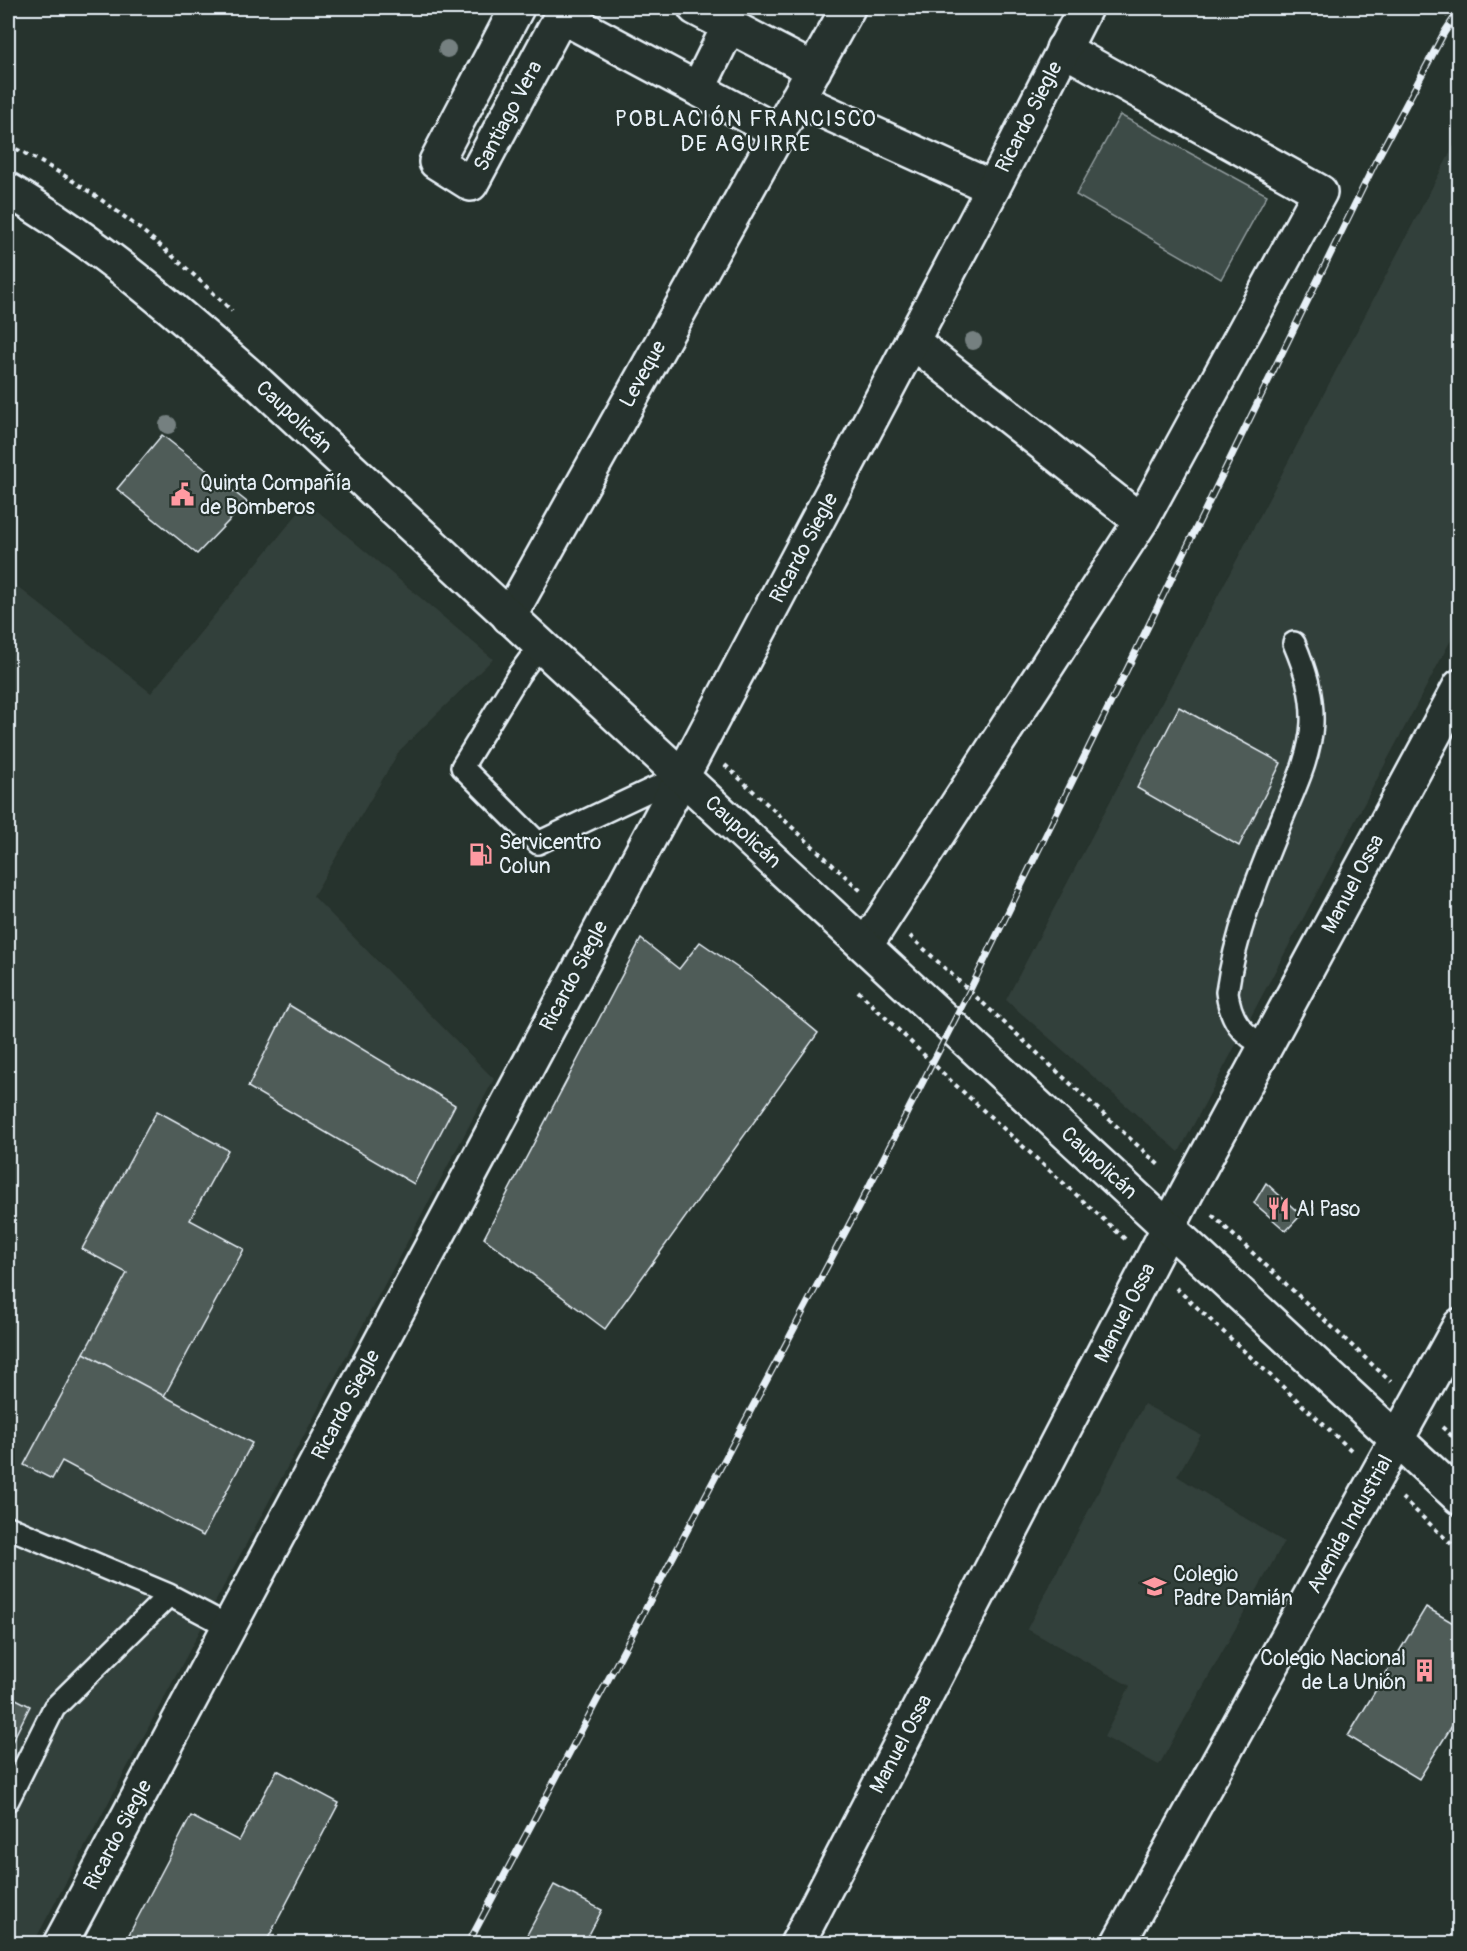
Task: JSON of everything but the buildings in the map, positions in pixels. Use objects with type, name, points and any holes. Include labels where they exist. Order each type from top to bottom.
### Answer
[{"type":"street","name":"Santiago Vera","points":[[517,8],[436,162],[471,184],[561,16],[698,89]]},
{"type":"street","points":[[695,8],[814,70]]},
{"type":"street","name":"Leveque","points":[[509,617],[848,8]]},
{"type":"street","name":"Ricardo Siegle","points":[[60,1944],[912,341],[1085,8]]},
{"type":"street","points":[[729,26],[698,89],[778,132]]},
{"type":"street","points":[[866,945],[1141,521],[1320,192],[1063,49]]},
{"type":"street","points":[[797,99],[993,188]]},
{"type":"street","name":"Caupolicán","points":[[8,190],[96,246],[146,285],[259,384],[1460,1498]]},
{"type":"street","points":[[912,341],[1141,521]]},
{"type":"street","name":"Manuel Ossa","points":[[797,1944],[1169,1227],[1460,686]]},
{"type":"street","name":"Avenida Industrial","points":[[1118,1944],[1460,1325]]},
{"type":"lane","points":[[1266,1046],[1253,1041],[1238,1026],[1229,1008],[1227,992],[1255,886],[1303,769],[1309,746],[1311,698],[1305,670],[1294,643]]},
{"type":"lane","points":[[541,644],[519,674],[462,767],[538,843],[682,775]]},
{"type":"lane","points":[[8,1527],[169,1595],[228,1626]]},
{"type":"lane","points":[[8,1800],[54,1708],[169,1595]]},
{"type":"path","points":[[1437,8],[1460,24]]},
{"type":"path","points":[[8,145],[68,177],[112,206],[154,238],[231,310]]},
{"type":"path","points":[[849,982],[950,1080],[1460,1552]]},
{"type":"path","points":[[1445,1445],[1460,1419]]},
{"type":"shaded area","points":[[1120,115],[1267,195],[1221,279],[1076,195]]},
{"type":"shaded area","points":[[1459,136],[1459,625],[1179,1152],[1006,1000]]},
{"type":"shaded area","points":[[307,502],[493,659],[400,750],[313,896],[494,1079],[33,1944],[8,1943],[8,579],[151,693]]},
{"type":"shaded area","name":"Colegio Padre Damián","points":[[1144,1404],[1201,1435],[1177,1476],[1284,1542],[1159,1765],[1104,1737],[1130,1686],[1027,1629]]},
{"type":"railway","points":[[468,1944],[859,1206],[969,992],[1376,161],[1444,33],[1460,9]]},
{"type":"place","name":"Quinta Compañía de Bomberos","points":[[182,495]]},
{"type":"place","name":"Servicentro Colun","points":[[481,854]]},
{"type":"place","name":"Al Paso","points":[[1278,1209]]},
{"type":"place","name":"Colegio Padre Damián","points":[[1155,1586]]},
{"type":"place","name":"Colegio Nacional de La Unión","points":[[1424,1670]]},
{"type":"district","name":"POBLACIÓN FRANCISCO DE AGUIRRE","points":[[746,132]]}]
